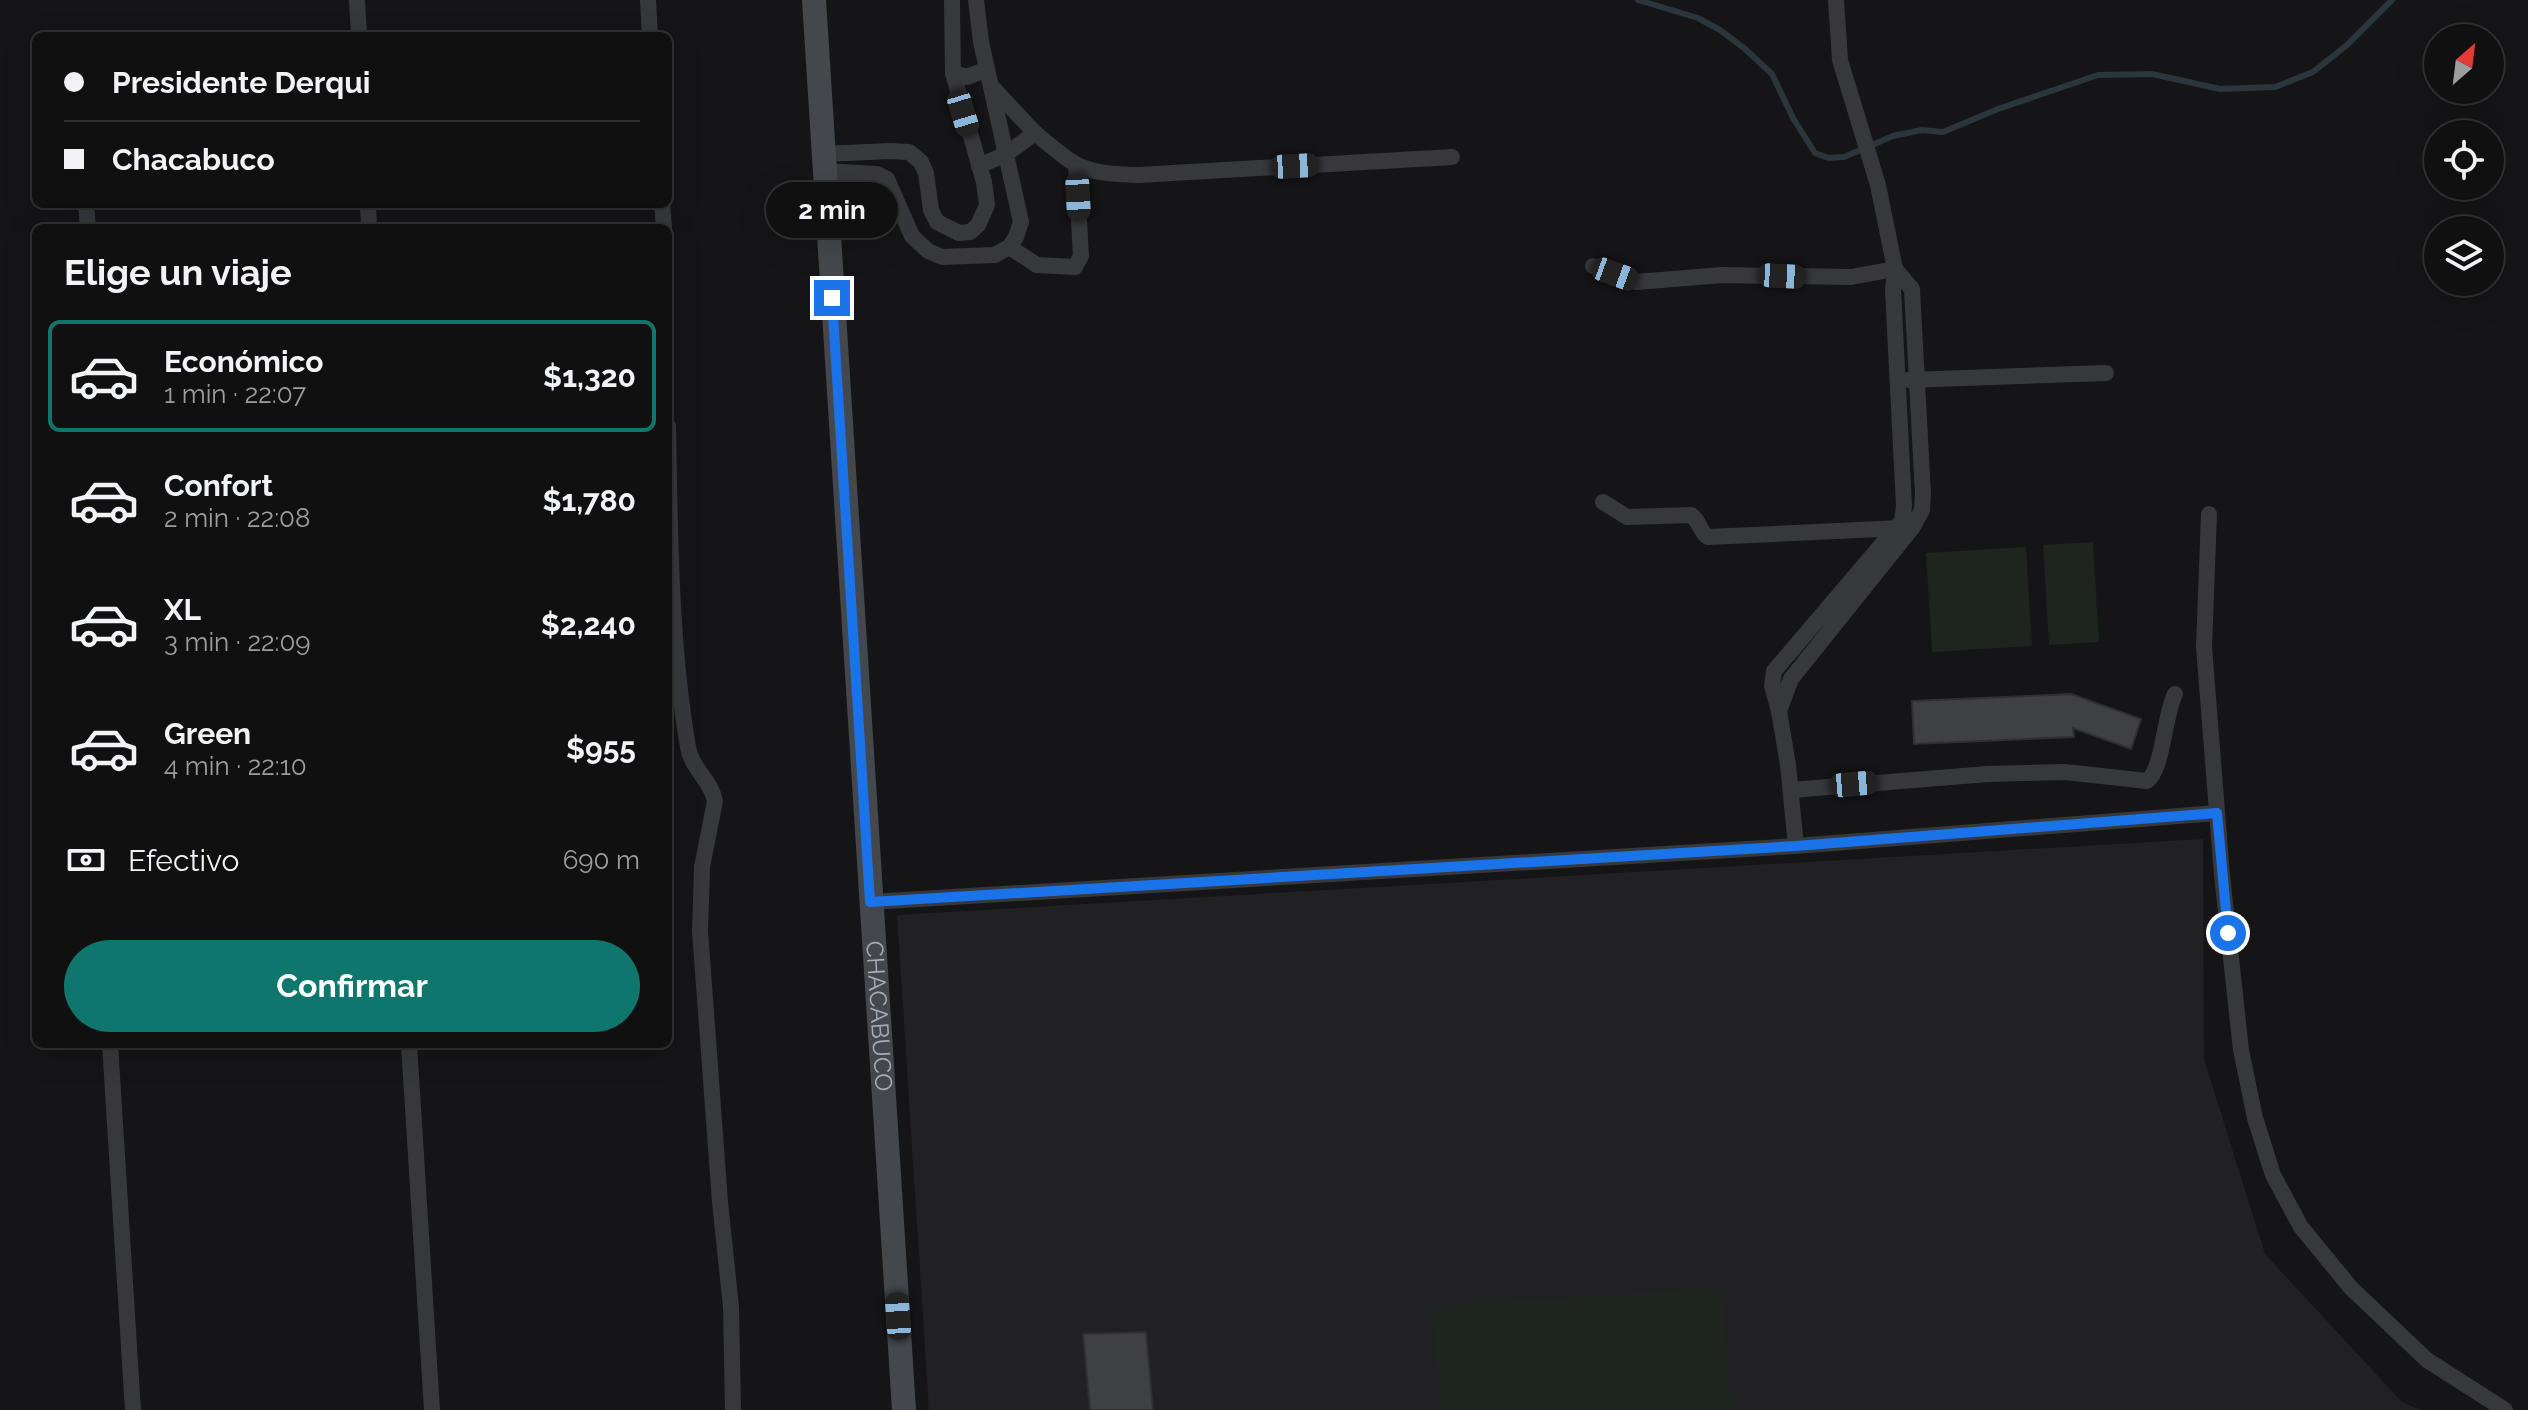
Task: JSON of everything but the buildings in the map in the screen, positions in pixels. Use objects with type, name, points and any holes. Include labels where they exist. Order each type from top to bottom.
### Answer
[{"type":"street","points":[[357,0],[359,32]]},
{"type":"street","points":[[648,0],[650,32]]},
{"type":"street","name":"CHACABUCO","points":[[814,0],[904,1410]]},
{"type":"street","points":[[824,163],[891,151],[909,152],[921,162],[926,173],[931,210],[937,222],[959,233],[970,232],[978,225],[987,205],[953,73],[952,0]]},
{"type":"street","points":[[824,163],[887,179],[912,236],[928,251],[942,257],[995,255],[1009,247],[1021,222],[981,42],[976,0]]},
{"type":"street","points":[[1836,0],[1840,60],[1878,185],[1895,269],[1893,290],[1904,528]]},
{"type":"street","points":[[951,44],[981,42]]},
{"type":"street","points":[[953,73],[967,77],[987,69]]},
{"type":"street","points":[[992,87],[1035,133],[1076,167],[1098,174],[1138,175],[1452,157]]},
{"type":"street","points":[[979,166],[1006,154],[1035,133]]},
{"type":"street","points":[[1009,247],[1037,265],[1075,267],[1081,256],[1076,167]]},
{"type":"street","points":[[1593,266],[1636,282],[1722,275],[1851,277],[1895,269]]},
{"type":"street","points":[[1796,846],[1791,790],[1772,686],[1774,671],[1922,510],[1912,289],[1895,269]]},
{"type":"street","points":[[1897,380],[2106,373]]},
{"type":"street","points":[[1603,502],[1627,517],[1691,515],[1698,520],[1703,534],[1708,537],[1904,528]]},
{"type":"street","points":[[2209,514],[2204,647],[2217,813],[2241,1050],[2255,1118],[2273,1175],[2301,1227],[2351,1288],[2427,1360],[2505,1410]]},
{"type":"street","points":[[672,626],[689,756],[715,801],[702,867],[700,931],[731,1307],[733,1410]]},
{"type":"street","points":[[1791,790],[1931,777],[2065,772],[2147,781],[2155,776],[2158,768],[2164,727],[2175,694]]},
{"type":"street","points":[[870,902],[1796,846],[2217,813]]},
{"type":"street","points":[[110,1048],[133,1410]]},
{"type":"street","points":[[409,1048],[432,1410]]},
{"type":"shaded area","points":[[2093,542],[2099,642],[2049,645],[2043,545]]},
{"type":"shaded area","points":[[2026,547],[2032,646],[1932,652],[1926,553]]},
{"type":"shaded area","points":[[2203,839],[2204,1059],[2265,1254],[2401,1401],[2420,1410],[929,1410],[897,915]]},
{"type":"shaded area","points":[[1722,1287],[1731,1410],[1440,1410],[1432,1306]]},
{"type":"waterway","points":[[1638,0],[1698,18],[1744,48],[1772,74],[1793,118],[1815,153],[1829,158],[1844,157],[1893,136],[1922,130],[1943,132],[1998,109],[2098,75],[2152,74],[2220,89],[2275,87],[2313,72],[2347,45],[2392,0]]},
{"type":"route","points":[[832,298],[870,902],[1796,846],[2217,813],[2228,933]]}]
